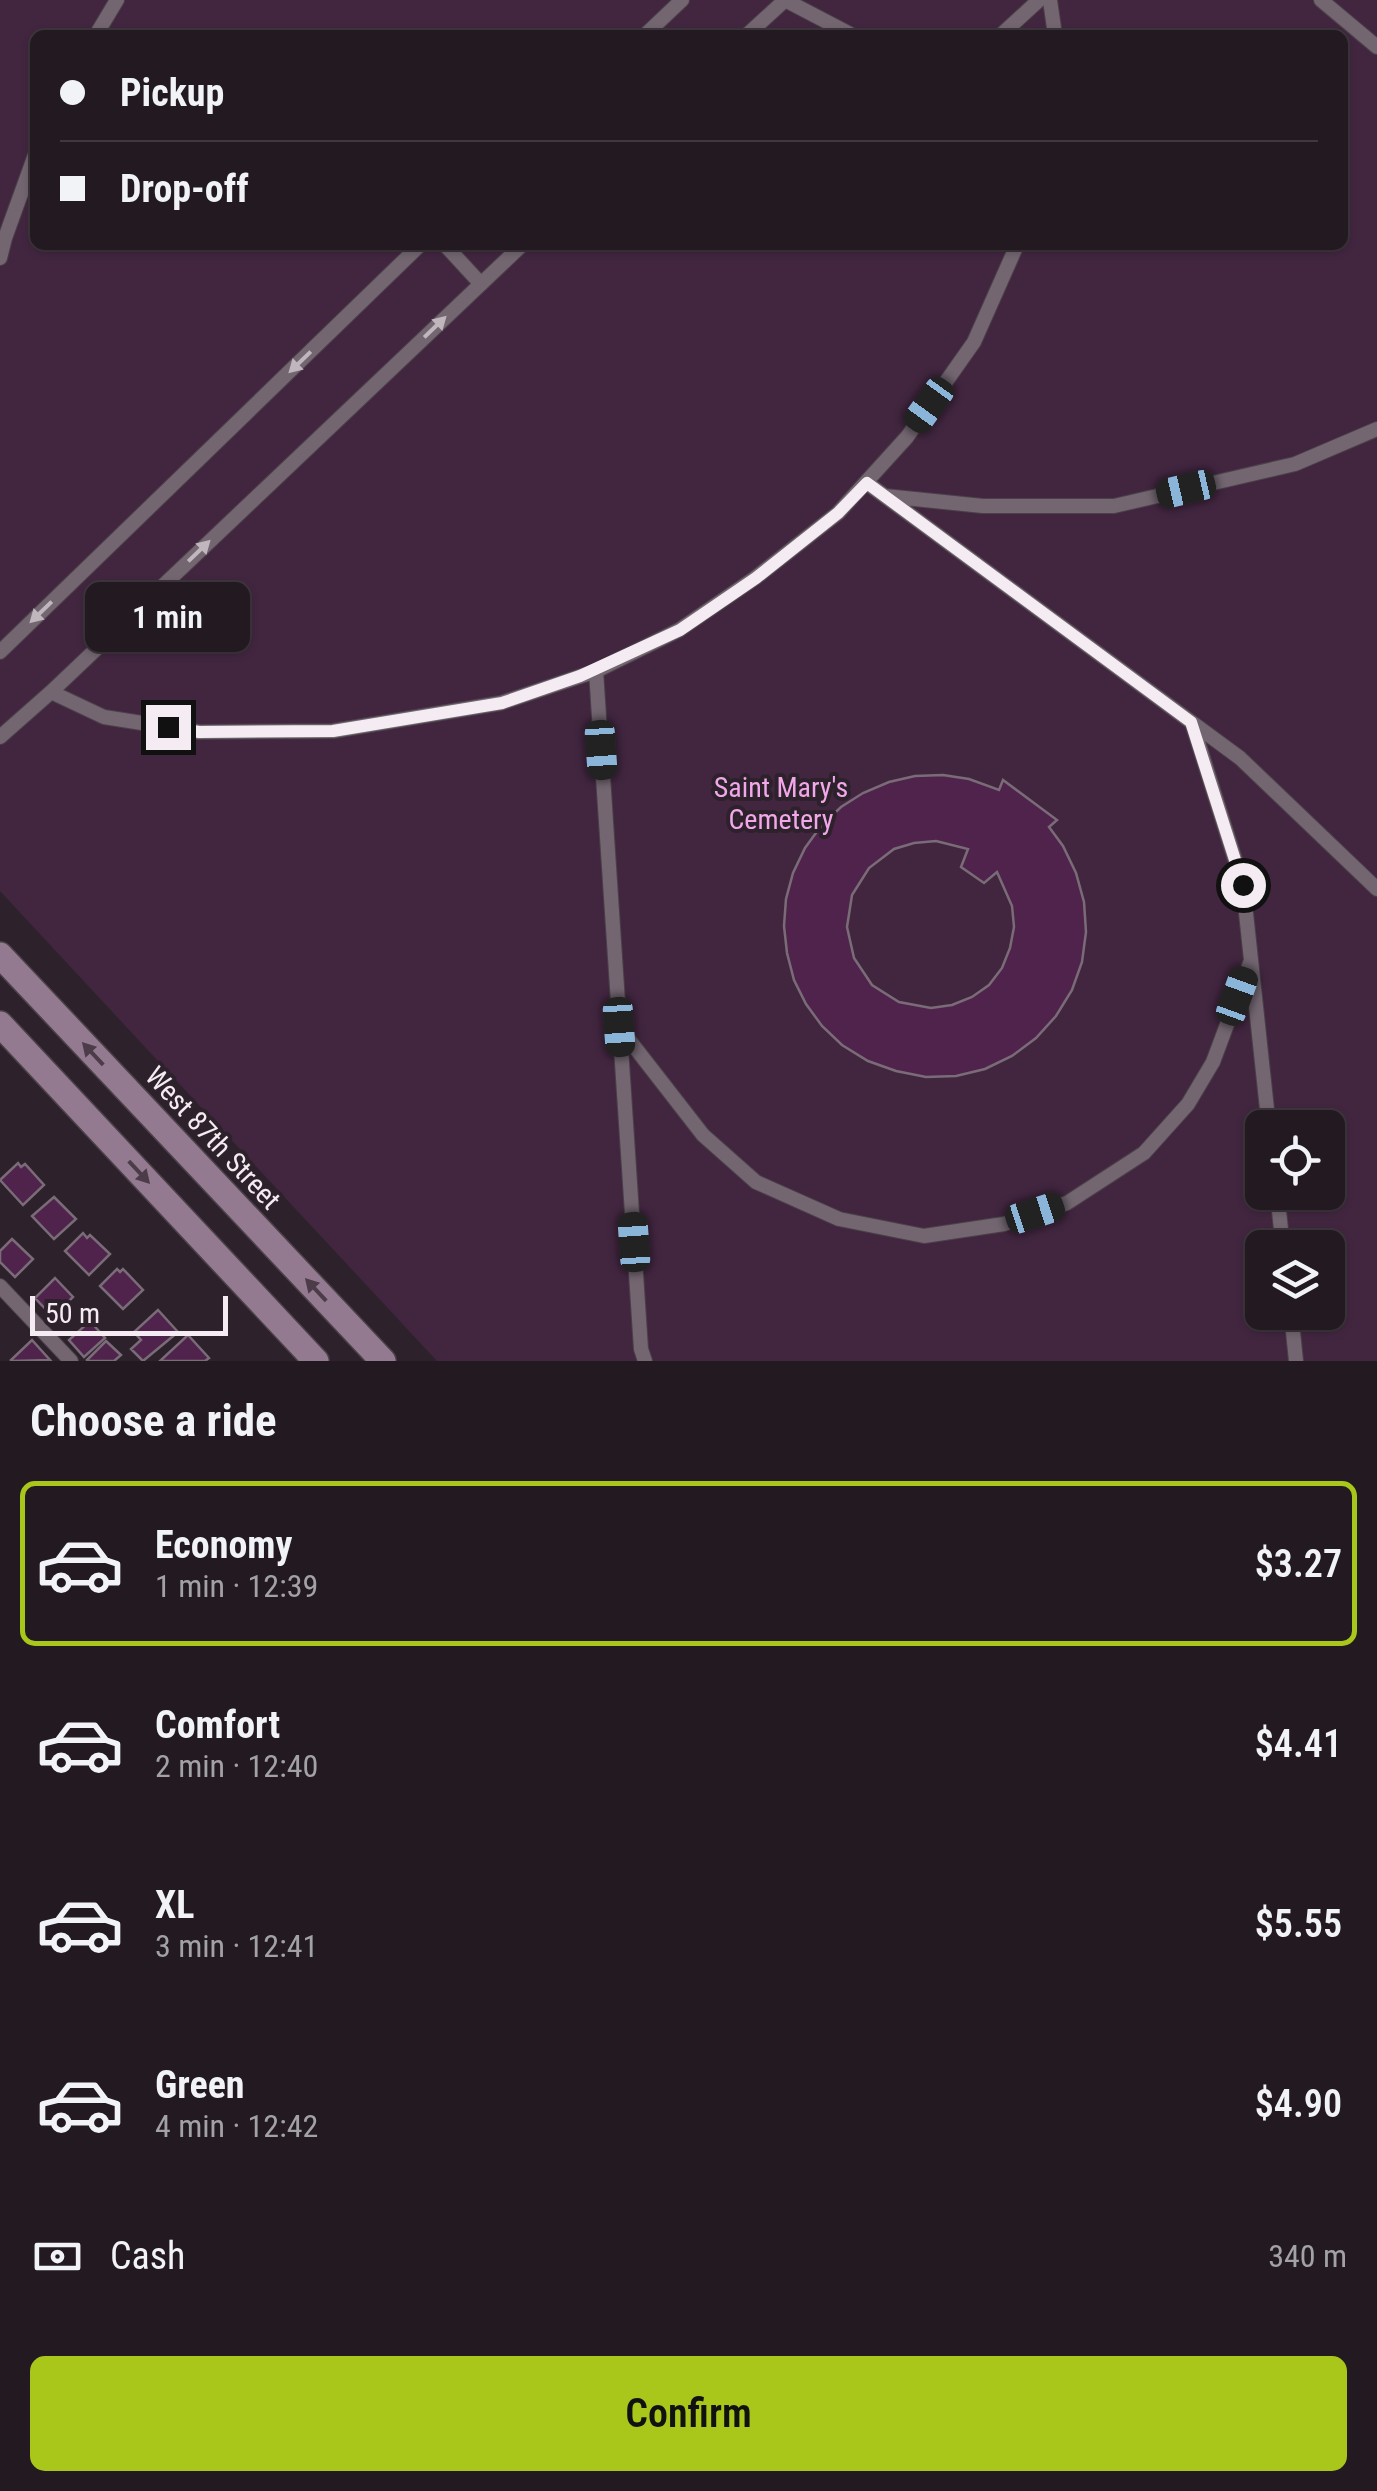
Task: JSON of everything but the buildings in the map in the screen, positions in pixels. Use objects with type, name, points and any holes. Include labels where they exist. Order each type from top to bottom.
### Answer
[{"type":"main road","name":"West 87th Street","points":[[0,956],[383,1361]]},
{"type":"main road","points":[[0,1024],[316,1361]]},
{"type":"lane","points":[[99,30],[116,0]]},
{"type":"lane","points":[[650,30],[682,0]]},
{"type":"lane","points":[[752,30],[785,0],[842,30]]},
{"type":"lane","points":[[1006,30],[1038,0]]},
{"type":"lane","points":[[1050,0],[1054,30]]},
{"type":"lane","points":[[1321,0],[1377,48]]},
{"type":"lane","points":[[0,258],[2,237],[30,167]]},
{"type":"lane","points":[[0,652],[415,250]]},
{"type":"lane","points":[[450,250],[481,284]]},
{"type":"lane","points":[[0,737],[517,250]]},
{"type":"lane","points":[[51,692],[104,718],[199,732],[333,731],[502,703],[596,671],[680,630],[756,578],[838,513],[907,436],[974,342],[1015,250]]},
{"type":"lane","points":[[883,496],[983,506],[1114,506],[1295,464],[1377,429]]},
{"type":"lane","points":[[867,483],[1240,758],[1377,889]]},
{"type":"lane","points":[[596,671],[641,1349],[645,1361]]},
{"type":"lane","points":[[1191,722],[1243,885],[1267,1110]]},
{"type":"lane","points":[[619,1027],[703,1136],[756,1182],[840,1219],[924,1236],[1004,1224],[1067,1203],[1144,1154],[1188,1104],[1212,1062],[1250,963]]},
{"type":"lane","points":[[0,1286],[71,1361]]},
{"type":"lane","points":[[1293,1330],[1296,1361]]},
{"type":"green space","name":"Saint Mary's Cemetery","points":[[0,0],[1377,0],[1377,1361],[437,1361],[0,891]]},
{"type":"route","points":[[168,727],[199,732],[333,731],[502,703],[596,671],[680,630],[756,578],[838,513],[867,483],[1191,722],[1243,885]]}]
